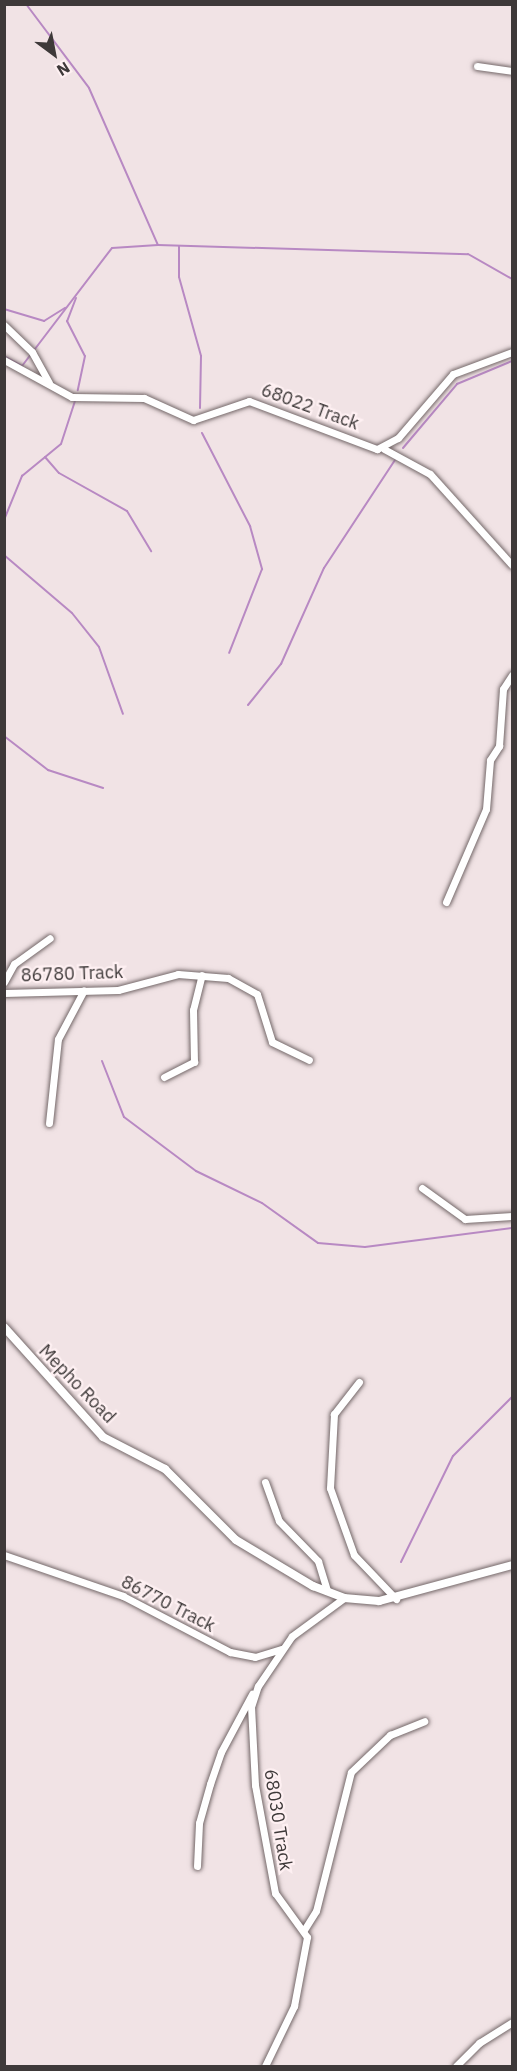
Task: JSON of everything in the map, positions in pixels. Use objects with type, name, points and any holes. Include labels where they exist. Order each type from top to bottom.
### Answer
[{"type":"street","points":[[477,66],[513,71]]},
{"type":"street","points":[[4,324],[36,358],[49,384]]},
{"type":"street","points":[[384,449],[443,381],[500,355],[513,352]]},
{"type":"street","points":[[500,355],[513,359]]},
{"type":"street","name":"68022 Track","points":[[4,360],[49,384],[85,399],[144,398],[193,420],[249,401],[384,449],[430,474],[513,566]]},
{"type":"street","points":[[446,902],[486,809],[489,766],[499,746],[503,689],[513,675]]},
{"type":"street","points":[[4,982],[14,964],[50,938]]},
{"type":"street","points":[[164,1077],[194,1062],[193,1010],[202,975]]},
{"type":"street","name":"86780 Track","points":[[4,993],[118,990],[161,976],[202,975],[228,978],[251,989],[262,1001],[272,1042],[309,1060]]},
{"type":"street","points":[[49,1123],[58,1039],[84,990]]},
{"type":"street","points":[[422,1188],[465,1220],[513,1216]]},
{"type":"street","name":"Mepho Road","points":[[4,1327],[103,1437],[182,1481],[260,1557],[327,1591],[344,1598],[396,1599],[513,1565]]},
{"type":"street","points":[[359,1382],[334,1414],[330,1488],[354,1555],[396,1599]]},
{"type":"street","points":[[265,1482],[279,1521],[318,1561],[327,1591]]},
{"type":"street","name":"86770 Track","points":[[4,1555],[130,1599],[230,1652],[255,1657],[283,1649]]},
{"type":"street","name":"68030 Track","points":[[304,1930],[275,1893],[262,1842],[250,1715],[258,1686],[283,1649],[302,1627],[344,1598]]},
{"type":"street","points":[[197,1866],[199,1823],[221,1752],[258,1686]]},
{"type":"street","points":[[265,2067],[294,2006],[307,1946],[304,1930],[316,1911],[351,1772],[390,1736],[424,1721]]},
{"type":"street","points":[[456,2067],[479,2043],[513,2022]]},
{"type":"waterway","points":[[26,4],[89,88],[158,245],[468,254],[512,279]]},
{"type":"waterway","points":[[4,356],[22,366],[112,248],[158,245]]},
{"type":"waterway","points":[[179,246],[179,277],[201,356],[200,408]]},
{"type":"waterway","points":[[76,298],[67,321],[85,356],[78,390]]},
{"type":"waterway","points":[[4,309],[44,321],[65,308]]},
{"type":"waterway","points":[[403,448],[457,384],[512,361]]},
{"type":"waterway","points":[[4,520],[22,476],[61,444],[75,401]]},
{"type":"waterway","points":[[202,433],[250,526],[262,569],[229,653]]},
{"type":"waterway","points":[[45,457],[59,473],[127,511],[151,551]]},
{"type":"waterway","points":[[248,705],[281,664],[324,568],[395,460]]},
{"type":"waterway","points":[[4,555],[72,613],[99,647],[123,714]]},
{"type":"waterway","points":[[4,736],[48,770],[103,788]]},
{"type":"waterway","points":[[102,1061],[124,1117],[196,1171],[262,1203],[318,1243],[365,1247],[512,1228]]},
{"type":"waterway","points":[[401,1562],[453,1456],[512,1397]]}]
